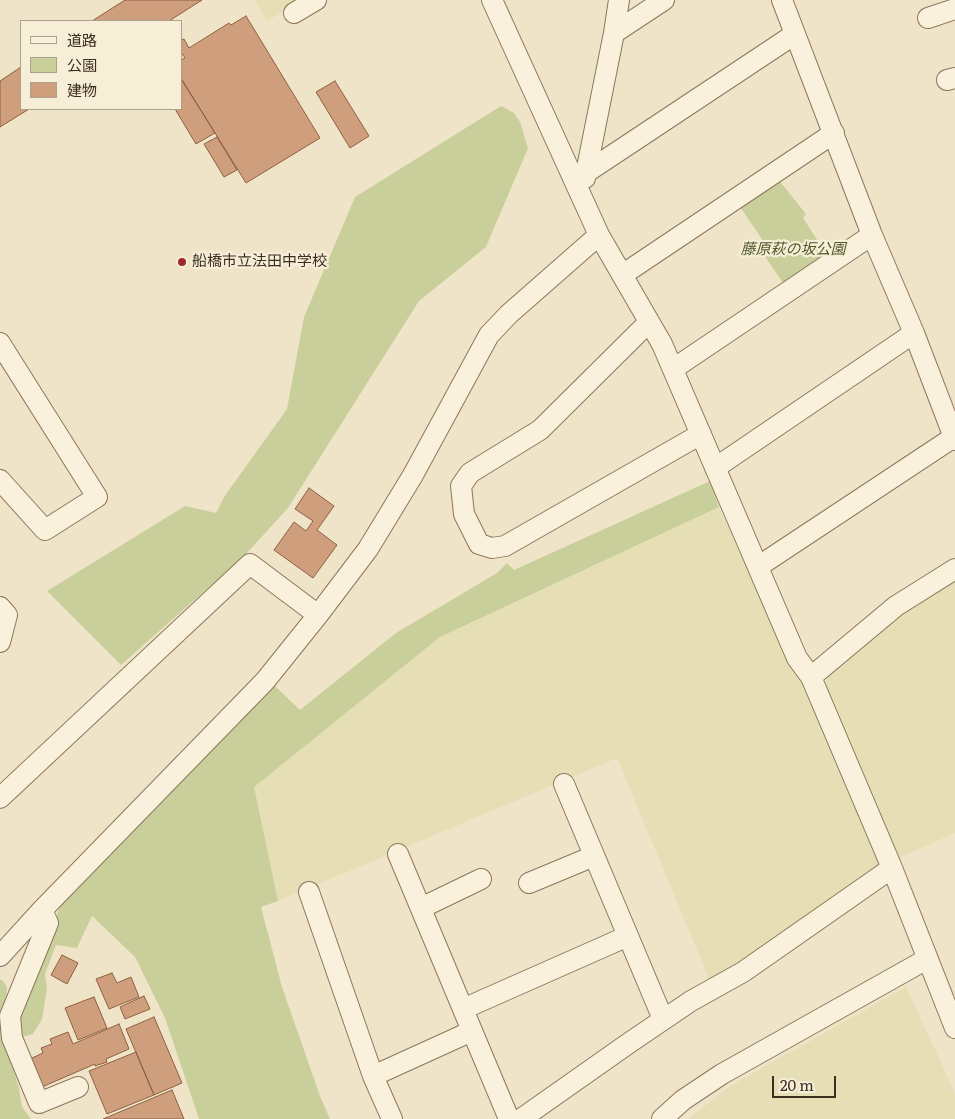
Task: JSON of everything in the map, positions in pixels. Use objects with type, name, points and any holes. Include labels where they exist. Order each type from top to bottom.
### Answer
[{"type":"street","points":[[294,13],[316,0]]},
{"type":"street","points":[[492,0],[598,235],[662,344],[798,658],[811,677],[892,868],[955,1028]]},
{"type":"street","points":[[581,197],[619,0]]},
{"type":"street","points":[[614,33],[664,0]]},
{"type":"street","points":[[759,566],[954,438],[914,333],[872,235],[782,0]]},
{"type":"street","points":[[928,18],[955,9]]},
{"type":"street","points":[[587,172],[795,34]]},
{"type":"street","points":[[622,275],[834,133]]},
{"type":"street","points":[[0,956],[42,910],[265,682],[368,549],[413,475],[489,335],[509,314],[598,235]]},
{"type":"street","points":[[673,369],[872,235]]},
{"type":"street","points":[[650,322],[540,430],[470,473],[461,486],[464,514],[479,544],[492,548],[505,546],[701,434]]},
{"type":"street","points":[[715,468],[914,333]]},
{"type":"street","points":[[0,343],[97,497],[45,530],[0,480]]},
{"type":"street","points":[[0,798],[250,564],[318,615]]},
{"type":"street","points":[[811,677],[896,606],[955,569]]},
{"type":"street","points":[[0,607],[7,615],[0,642]]},
{"type":"street","points":[[564,784],[664,1019]]},
{"type":"street","points":[[398,854],[508,1119]]},
{"type":"street","points":[[529,883],[594,856]]},
{"type":"street","points":[[521,1119],[664,1019],[691,1001],[743,972],[892,868]]},
{"type":"street","points":[[421,908],[481,879]]},
{"type":"street","points":[[309,892],[373,1076],[392,1119]]},
{"type":"street","points":[[42,910],[48,923],[10,1016],[12,1038],[39,1103],[78,1087]]},
{"type":"street","points":[[463,1009],[628,936]]},
{"type":"street","points":[[662,1119],[683,1100],[722,1074],[927,959]]},
{"type":"street","points":[[373,1076],[472,1031]]},
{"type":"shaded area","points":[[254,0],[302,0],[267,21]]},
{"type":"shaded area","points":[[719,507],[789,663],[799,678],[880,859],[877,867],[738,965],[710,981],[617,758],[278,901],[253,787],[440,637]]},
{"type":"shaded area","points":[[955,582],[955,833],[897,859],[829,696],[826,686],[827,678],[829,672],[901,612]]},
{"type":"shaded area","points":[[906,987],[955,1093],[955,1119],[688,1119],[730,1086]]},
{"type":"green space","points":[[501,106],[514,113],[520,122],[528,148],[486,247],[419,301],[288,508],[245,555],[121,665],[47,591],[185,506],[216,513],[224,497],[287,409],[304,317],[355,197]]},
{"type":"green space","name":"藤原萩の坂公園","points":[[778,179],[806,214],[803,218],[829,258],[785,286],[760,249],[766,245],[738,204]]},
{"type":"green space","points":[[710,481],[719,507],[440,637],[254,787],[278,901],[261,907],[282,987],[320,1096],[330,1119],[199,1119],[165,1018],[135,957],[92,916],[77,948],[56,945],[45,974],[47,989],[42,1019],[33,1034],[21,1037],[17,1024],[62,901],[274,685],[300,710],[396,633],[497,573],[507,563],[514,570]]},
{"type":"green space","points":[[0,980],[7,987],[4,1038],[19,1088],[22,1107],[31,1119],[0,1119]]},
{"type":"building","points":[[125,0],[202,0],[171,20],[94,20]]},
{"type":"building","points":[[246,16],[320,138],[246,183],[182,80],[182,60],[185,58],[182,54],[182,40],[184,39],[189,48],[229,23],[231,25]]},
{"type":"building","points":[[20,68],[20,110],[27,110],[0,127],[0,81]]},
{"type":"building","points":[[182,81],[215,133],[196,144],[176,110],[182,110]]},
{"type":"building","points":[[335,81],[369,136],[350,148],[316,92]]},
{"type":"building","points":[[217,137],[237,170],[224,177],[204,144]]},
{"type":"building","points":[[309,488],[334,506],[317,530],[337,545],[313,578],[274,550],[294,522],[306,531],[313,521],[295,509]]},
{"type":"building","points":[[62,955],[78,963],[67,984],[51,975]]},
{"type":"building","points":[[112,973],[117,983],[131,977],[139,997],[109,1009],[96,979]]},
{"type":"building","points":[[144,996],[150,1009],[125,1019],[120,1007]]},
{"type":"building","points":[[94,997],[107,1028],[78,1040],[65,1008]]},
{"type":"building","points":[[154,1017],[182,1083],[154,1095],[126,1029]]},
{"type":"building","points":[[119,1024],[129,1049],[106,1059],[107,1062],[95,1066],[95,1064],[42,1087],[30,1059],[43,1053],[41,1048],[52,1044],[50,1039],[68,1032],[73,1044]]},
{"type":"building","points":[[136,1052],[154,1095],[107,1114],[89,1071]]},
{"type":"building","points":[[172,1090],[184,1119],[103,1119]]},
{"type":"place","name":"船橋市立法田中学校","points":[[182,262]]}]
